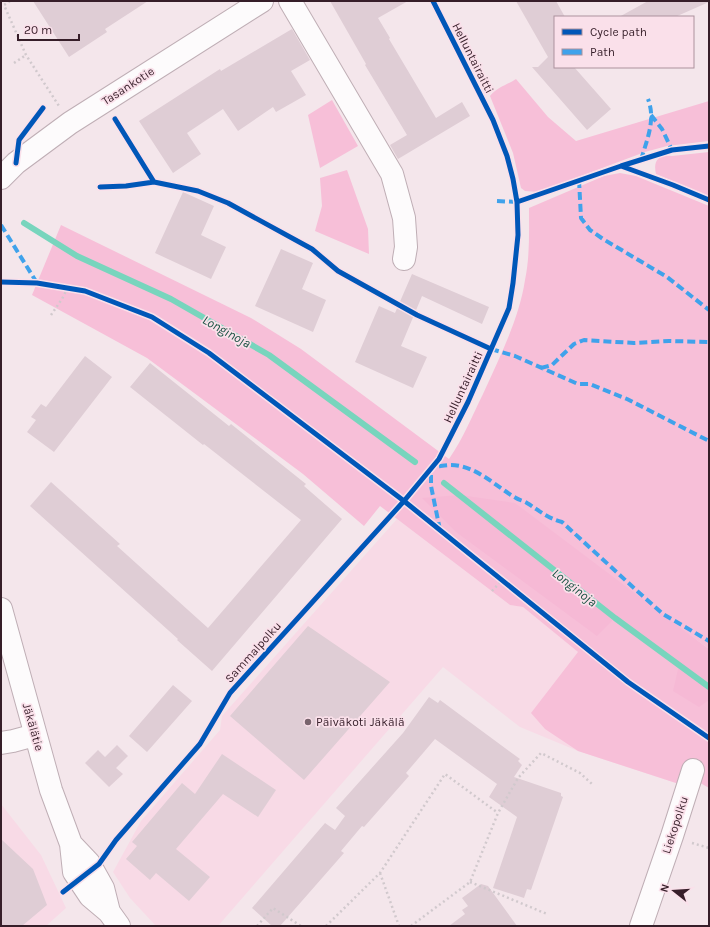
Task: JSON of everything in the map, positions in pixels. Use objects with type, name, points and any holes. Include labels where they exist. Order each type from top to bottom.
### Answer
[{"type":"street","name":"Tasankotie","points":[[1,178],[16,163],[70,124],[261,1]]},
{"type":"street","points":[[290,1],[392,174],[404,218],[406,247],[404,259]]},
{"type":"street","name":"Jäkälätie","points":[[1,609],[51,790],[71,844],[74,872],[90,896],[114,919]]},
{"type":"street","points":[[1,743],[13,742],[35,735]]},
{"type":"street","name":"Liekopolku","points":[[641,926],[672,836],[692,770]]},
{"type":"path","points":[[10,1],[4,5],[26,55],[70,124]]},
{"type":"path","points":[[14,63],[26,55]]},
{"type":"path","points":[[51,315],[71,288],[60,286]]},
{"type":"path","points":[[496,574],[508,584]]},
{"type":"path","points":[[492,591],[502,580]]},
{"type":"path","points":[[411,926],[470,882],[498,813],[518,778],[541,753],[580,773],[592,784]]},
{"type":"path","points":[[326,926],[380,873],[445,774],[498,813]]},
{"type":"path","points":[[380,873],[399,926]]},
{"type":"path","points":[[470,882],[547,914]]},
{"type":"path","points":[[257,926],[273,908],[301,926]]},
{"type":"shaded area","points":[[516,79],[548,117],[576,141],[709,101],[709,141],[667,146],[645,152],[538,192],[525,191],[521,188],[513,153],[490,96],[499,88]]},
{"type":"shaded area","points":[[332,100],[358,146],[320,168],[308,115]]},
{"type":"shaded area","points":[[709,152],[709,196],[656,174],[655,165],[660,157]]},
{"type":"shaded area","points":[[347,170],[368,229],[369,254],[315,231],[322,206],[320,178]]},
{"type":"shaded area","points":[[620,173],[636,176],[709,206],[709,649],[634,594],[709,657],[709,788],[697,781],[679,784],[578,751],[545,729],[531,713],[578,652],[523,607],[510,605],[380,506],[364,526],[303,474],[147,358],[32,295],[61,225],[251,318],[301,349],[449,459],[463,435],[483,394],[508,338],[518,310],[528,262],[529,208],[604,176]]},
{"type":"shaded area","points":[[460,495],[515,503],[709,649],[709,700],[699,707],[673,691],[679,665],[615,618],[597,636],[456,532],[422,498]]},
{"type":"shaded area","name":"Päiväkoti Jäkälä","points":[[397,519],[510,605],[523,607],[578,652],[679,784],[578,751],[520,727],[443,667],[218,926],[156,926],[130,898],[113,872],[141,821],[220,730],[222,716]]},
{"type":"shaded area","points":[[1,804],[41,855],[66,908],[46,926],[1,926]]},
{"type":"building","points":[[33,1],[148,1],[105,29],[107,32],[69,57]]},
{"type":"building","points":[[330,1],[408,1],[378,18],[390,38],[389,39],[436,118],[462,102],[470,116],[398,159],[390,145],[407,135],[365,65],[366,64]]},
{"type":"building","points":[[516,1],[556,1],[564,16],[554,16],[554,68],[575,68],[611,109],[587,130],[532,67],[538,67],[548,57]]},
{"type":"building","points":[[648,1],[709,1],[677,16],[621,16]]},
{"type":"building","points":[[292,29],[310,60],[291,71],[306,95],[276,112],[273,107],[238,131],[223,109],[187,133],[201,154],[173,173],[139,121],[220,69],[221,71]]},
{"type":"building","points":[[183,192],[214,206],[201,235],[226,247],[211,279],[155,253]]},
{"type":"building","points":[[281,249],[313,263],[302,289],[326,300],[313,332],[255,306]]},
{"type":"building","points":[[412,274],[489,307],[482,324],[422,296],[401,346],[427,357],[413,388],[355,362],[379,306],[395,313]]},
{"type":"building","points":[[85,356],[112,377],[54,452],[27,432],[36,420],[31,417],[41,404],[46,407]]},
{"type":"building","points":[[150,363],[229,426],[231,424],[306,484],[304,486],[342,519],[212,671],[30,506],[51,482],[120,544],[117,546],[208,628],[301,520],[130,387]]},
{"type":"building","points":[[308,626],[390,682],[304,780],[230,716]]},
{"type":"building","points":[[173,685],[192,701],[147,752],[129,736]]},
{"type":"building","points":[[429,697],[438,703],[440,700],[520,759],[518,761],[522,765],[514,777],[561,793],[561,796],[563,797],[531,890],[527,889],[524,898],[493,888],[517,817],[489,797],[497,784],[435,739],[406,773],[409,776],[364,827],[362,826],[341,851],[344,853],[280,926],[272,926],[252,908],[325,823],[335,830],[345,816],[336,808],[403,733]]},
{"type":"building","points":[[117,745],[128,756],[116,768],[123,774],[109,787],[85,763],[98,750],[105,757]]},
{"type":"building","points":[[222,754],[276,790],[258,817],[223,794],[176,849],[210,877],[189,901],[156,873],[150,880],[126,859],[137,846],[132,842],[182,783],[195,794]]},
{"type":"building","points":[[1,839],[33,869],[47,905],[22,926],[1,926]]},
{"type":"building","points":[[481,884],[488,886],[517,926],[449,926],[465,914],[462,910],[468,906],[462,898]]},
{"type":"waterway","name":"Longinoja","points":[[24,223],[77,256],[171,299],[269,355],[415,462]]},
{"type":"waterway","name":"Longinoja","points":[[444,483],[615,618],[709,687]]},
{"type":"marked path","points":[[641,160],[651,122],[648,99]]},
{"type":"marked path","points":[[651,115],[662,129],[672,150]]},
{"type":"marked path","points":[[579,180],[581,218],[590,230],[667,277],[709,310]]},
{"type":"marked path","points":[[497,201],[517,202]]},
{"type":"marked path","points":[[1,225],[37,283]]},
{"type":"marked path","points":[[541,368],[552,365],[574,344],[584,340],[634,343],[669,341],[709,342]]},
{"type":"marked path","points":[[491,349],[515,356],[578,384],[590,384],[627,399],[709,441]]},
{"type":"marked path","points":[[440,530],[431,486],[431,467],[450,465],[468,468],[485,477],[517,499],[562,522],[663,614],[709,641]]},
{"type":"cycle path","name":"Helluntairaitti","points":[[63,892],[99,864],[116,840],[200,744],[230,693],[404,501],[439,459],[468,402],[509,308],[518,235],[517,202],[513,179],[507,156],[493,120],[433,1]]},
{"type":"cycle path","points":[[16,163],[19,140],[43,108]]},
{"type":"cycle path","points":[[115,119],[154,182]]},
{"type":"cycle path","points":[[517,202],[672,150],[709,146]]},
{"type":"cycle path","points":[[621,166],[709,200]]},
{"type":"cycle path","name":"Helluntairaitti","points":[[100,187],[126,186],[154,182],[198,191],[228,203],[312,249],[338,271],[417,315],[491,349]]},
{"type":"cycle path","points":[[1,282],[37,283],[85,291],[152,317],[209,353],[404,501],[628,682],[709,738]]},
{"type":"place","name":"Päiväkoti Jäkälä","points":[[308,722]]}]
